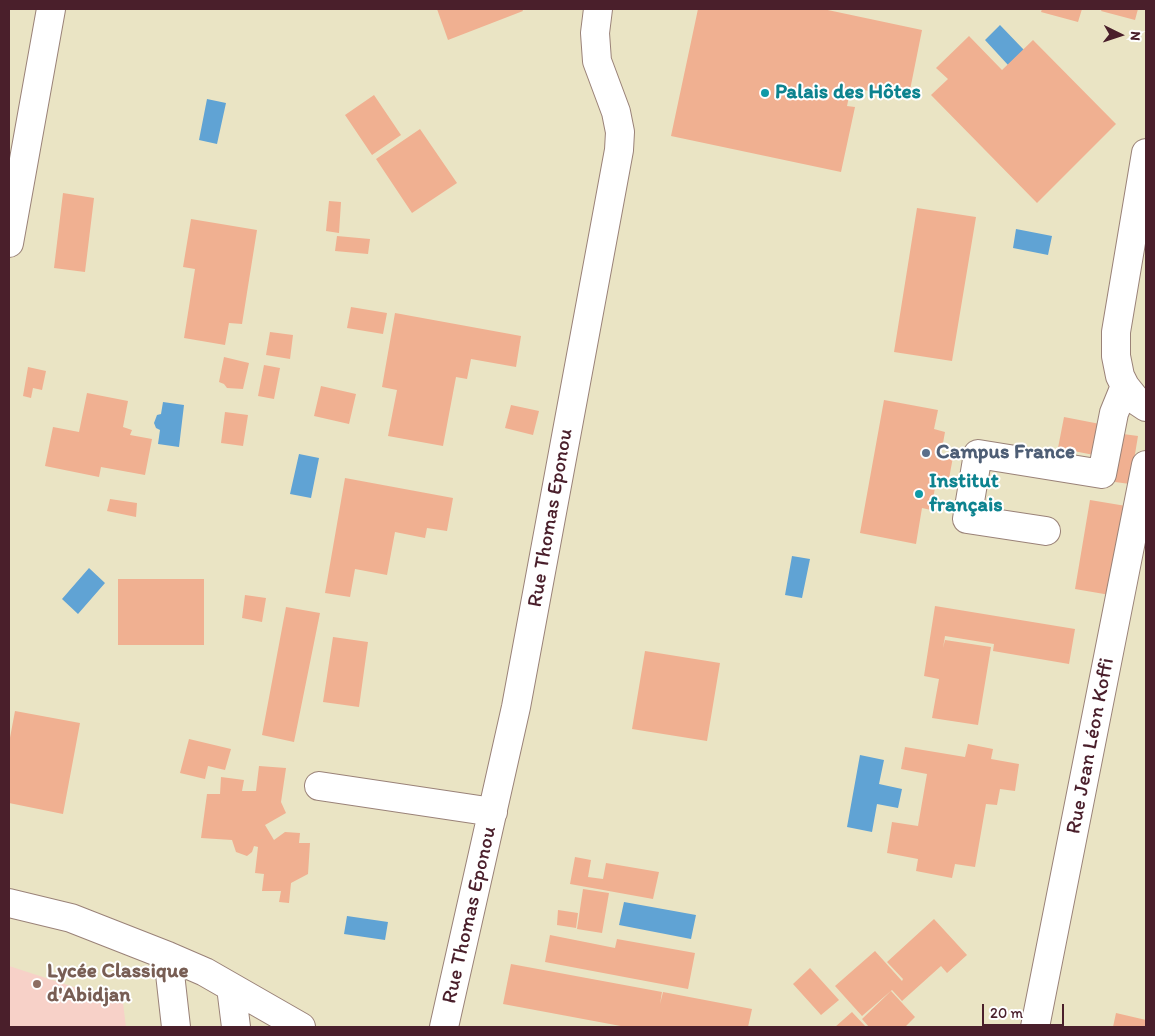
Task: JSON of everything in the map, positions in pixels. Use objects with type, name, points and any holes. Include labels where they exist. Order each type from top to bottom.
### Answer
[{"type":"street","points":[[9,243],[52,9]]},
{"type":"street","name":"Rue Thomas Eponou","points":[[444,1027],[516,707],[619,150],[620,132],[616,112],[597,61],[594,34],[598,9]]},
{"type":"street","points":[[1146,153],[1116,332],[1116,356],[1120,376],[1137,401],[1146,407]]},
{"type":"street","points":[[1046,531],[967,519],[978,454],[1102,474],[1114,412],[1125,386]]},
{"type":"street","name":"Rue Jean Léon Koffi","points":[[1035,1027],[1146,466]]},
{"type":"street","points":[[319,786],[493,812]]},
{"type":"street","points":[[9,902],[71,918],[168,956],[205,972],[301,1027]]},
{"type":"street","points":[[168,956],[176,1027]]},
{"type":"street","points":[[231,987],[236,1027]]},
{"type":"shaded area","name":"Lycée Classique d'Abidjan","points":[[9,966],[123,1003],[126,1027],[9,1027]]},
{"type":"water","points":[[1000,25],[1024,50],[1008,65],[985,40]]},
{"type":"water","points":[[207,99],[226,103],[217,144],[199,140]]},
{"type":"water","points":[[1016,229],[1052,236],[1048,255],[1013,248]]},
{"type":"water","points":[[163,402],[184,405],[179,447],[158,444],[160,430],[156,428],[154,423],[157,415],[161,414]]},
{"type":"water","points":[[299,454],[319,458],[311,498],[290,494]]},
{"type":"water","points":[[792,556],[810,559],[802,598],[785,595]]},
{"type":"water","points":[[89,568],[105,583],[78,614],[62,599]]},
{"type":"water","points":[[860,755],[884,760],[879,784],[902,789],[898,808],[877,804],[872,832],[847,827]]},
{"type":"water","points":[[624,902],[696,915],[691,939],[619,925]]},
{"type":"water","points":[[347,916],[388,922],[385,940],[344,934]]},
{"type":"building","points":[[437,9],[522,9],[523,11],[448,40]]},
{"type":"building","name":"Palais des Hôtes","points":[[698,9],[823,9],[922,30],[908,100],[851,87],[847,106],[855,107],[841,172],[671,136]]},
{"type":"building","points":[[1042,9],[1082,9],[1078,22],[1041,12]]},
{"type":"building","points":[[1102,9],[1138,9],[1135,20],[1101,11]]},
{"type":"building","points":[[969,36],[1002,70],[1033,40],[1116,124],[1037,203],[931,95],[948,79],[936,68]]},
{"type":"building","points":[[374,95],[401,135],[372,155],[345,115]]},
{"type":"building","points":[[420,129],[457,183],[412,213],[376,159]]},
{"type":"building","points":[[63,193],[94,198],[85,272],[54,268]]},
{"type":"building","points":[[329,201],[341,202],[339,233],[326,231]]},
{"type":"building","points":[[917,208],[976,217],[952,361],[894,352]]},
{"type":"building","points":[[191,219],[257,230],[242,324],[229,323],[225,345],[184,338],[195,269],[183,267]]},
{"type":"building","points":[[337,236],[370,239],[368,254],[335,251]]},
{"type":"building","points":[[351,307],[387,313],[383,334],[347,328]]},
{"type":"building","points":[[395,313],[521,336],[516,367],[471,359],[467,379],[456,377],[443,446],[388,436],[397,390],[382,387]]},
{"type":"building","points":[[270,332],[293,335],[290,359],[266,355]]},
{"type":"building","points":[[224,357],[249,363],[243,389],[227,388],[219,382]]},
{"type":"building","points":[[264,365],[280,368],[274,399],[258,396]]},
{"type":"building","points":[[28,367],[46,371],[42,390],[33,388],[31,398],[23,396]]},
{"type":"building","points":[[321,386],[356,394],[349,424],[314,416]]},
{"type":"building","points":[[87,393],[128,401],[123,427],[132,430],[130,435],[152,439],[145,475],[101,467],[99,477],[45,466],[53,427],[79,432]]},
{"type":"building","points":[[884,400],[938,410],[934,429],[945,432],[941,454],[953,457],[948,484],[936,482],[931,510],[922,508],[916,544],[860,533]]},
{"type":"building","points":[[511,405],[539,411],[533,435],[505,428]]},
{"type":"building","points":[[225,412],[248,415],[243,446],[221,443]]},
{"type":"building","points":[[1064,417],[1100,424],[1094,455],[1058,448]]},
{"type":"building","points":[[1123,434],[1138,436],[1130,484],[1115,482]]},
{"type":"building","points":[[345,478],[453,498],[447,531],[427,528],[425,538],[395,532],[387,575],[355,569],[350,597],[325,593]]},
{"type":"building","points":[[110,499],[137,503],[136,517],[107,511]]},
{"type":"building","points":[[1090,500],[1126,506],[1110,595],[1075,589]]},
{"type":"building","points":[[118,579],[204,579],[204,645],[118,645]]},
{"type":"building","points":[[245,595],[266,598],[262,622],[242,618]]},
{"type":"building","points":[[935,606],[1075,629],[1069,664],[993,651],[994,644],[945,636],[943,648],[945,640],[991,647],[978,725],[932,718],[939,679],[924,676]]},
{"type":"building","points":[[286,607],[320,613],[294,742],[262,735]]},
{"type":"building","points":[[333,637],[368,642],[359,707],[323,702]]},
{"type":"building","points":[[645,651],[720,663],[707,741],[632,729]]},
{"type":"building","points":[[15,711],[80,723],[63,814],[9,803],[9,743]]},
{"type":"building","points":[[189,739],[231,749],[225,770],[208,766],[205,779],[180,773]]},
{"type":"building","points":[[968,744],[993,749],[991,759],[1019,764],[1015,791],[1000,789],[997,805],[986,804],[975,867],[955,864],[952,878],[916,871],[918,859],[887,853],[892,822],[918,826],[927,774],[901,769],[905,747],[965,757]]},
{"type":"building","points":[[259,766],[286,768],[281,802],[286,813],[265,825],[274,840],[285,832],[300,833],[299,843],[310,843],[308,874],[291,883],[289,903],[279,902],[281,891],[262,891],[264,874],[255,873],[258,847],[254,846],[252,852],[247,856],[236,852],[232,840],[201,838],[207,794],[220,794],[221,777],[244,780],[242,791],[256,791]]},
{"type":"building","points":[[575,857],[591,860],[588,877],[603,879],[606,863],[659,872],[653,899],[570,884]]},
{"type":"building","points":[[583,889],[609,893],[602,933],[577,929]]},
{"type":"building","points":[[558,910],[578,913],[576,928],[557,925]]},
{"type":"building","points":[[934,919],[967,955],[947,973],[941,966],[902,1001],[892,990],[862,1016],[835,986],[875,951],[902,981],[903,979],[887,962]]},
{"type":"building","points":[[550,935],[615,948],[617,939],[695,953],[688,989],[545,962]]},
{"type":"building","points":[[511,964],[662,992],[660,1004],[663,992],[752,1009],[748,1027],[626,1027],[503,1004]]},
{"type":"building","points":[[810,968],[839,1000],[821,1015],[793,984]]},
{"type":"building","points":[[891,991],[915,1017],[905,1027],[869,1027],[862,1019]]},
{"type":"building","points":[[852,1012],[866,1027],[835,1027]]},
{"type":"building","points":[[1116,1013],[1146,1020],[1146,1027],[1113,1027]]},
{"type":"place","name":"Palais des Hôtes","points":[[765,93]]},
{"type":"place","name":"Campus France","points":[[926,453]]},
{"type":"place","name":"Institut français","points":[[919,494]]},
{"type":"place","name":"Lycée Classique d'Abidjan","points":[[37,984]]}]
